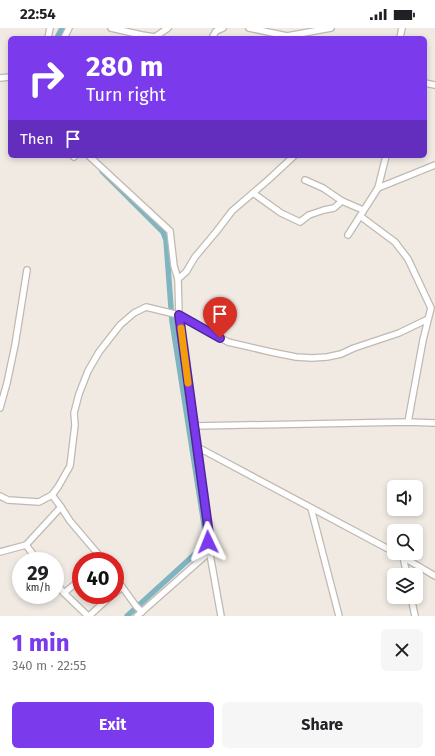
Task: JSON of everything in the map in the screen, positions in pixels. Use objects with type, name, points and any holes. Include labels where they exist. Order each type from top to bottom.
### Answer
[{"type":"street","points":[[111,28],[148,36]]},
{"type":"street","points":[[156,36],[168,28]]},
{"type":"street","points":[[213,36],[216,31],[223,28]]},
{"type":"street","points":[[250,28],[287,36],[331,28]]},
{"type":"street","points":[[90,158],[170,231],[174,266],[178,279],[174,314],[194,426],[209,534],[205,556],[139,611],[124,590]]},
{"type":"street","points":[[178,279],[186,272],[195,256],[232,211],[292,158]]},
{"type":"street","points":[[348,235],[378,188],[386,158]]},
{"type":"street","points":[[378,188],[435,165]]},
{"type":"street","points":[[305,180],[323,188],[362,213],[395,242],[408,259],[431,308],[423,340],[408,422]]},
{"type":"street","points":[[253,193],[282,213],[300,222],[309,215],[334,208],[342,201]]},
{"type":"street","points":[[0,408],[3,403],[8,383],[27,270]]},
{"type":"street","points":[[0,496],[8,500],[39,502],[52,495],[70,466],[75,425],[74,413],[79,394],[88,371],[99,352],[120,325],[134,313],[146,307],[174,314],[228,342],[296,357],[312,358],[341,354],[354,348],[399,333],[428,319]]},
{"type":"street","points":[[194,426],[408,422],[435,423]]},
{"type":"street","points":[[197,448],[387,548]]},
{"type":"street","points":[[52,495],[70,521],[96,552]]},
{"type":"street","points":[[1,550],[26,545],[61,507]]},
{"type":"street","points":[[311,508],[340,616]]},
{"type":"street","points":[[208,542],[221,616]]},
{"type":"street","points":[[26,545],[31,552]]},
{"type":"street","points":[[409,560],[435,576]]},
{"type":"street","points":[[72,586],[64,593],[88,616],[102,604]]},
{"type":"street","points":[[412,604],[415,616]]},
{"type":"waterway","points":[[58,36],[62,28]]},
{"type":"waterway","points":[[102,171],[163,232],[166,240],[172,321],[206,537],[202,549],[127,616]]},
{"type":"slow traffic","points":[[181,328],[188,383]]},
{"type":"route","points":[[208,542],[209,534],[179,315],[220,338]]}]
